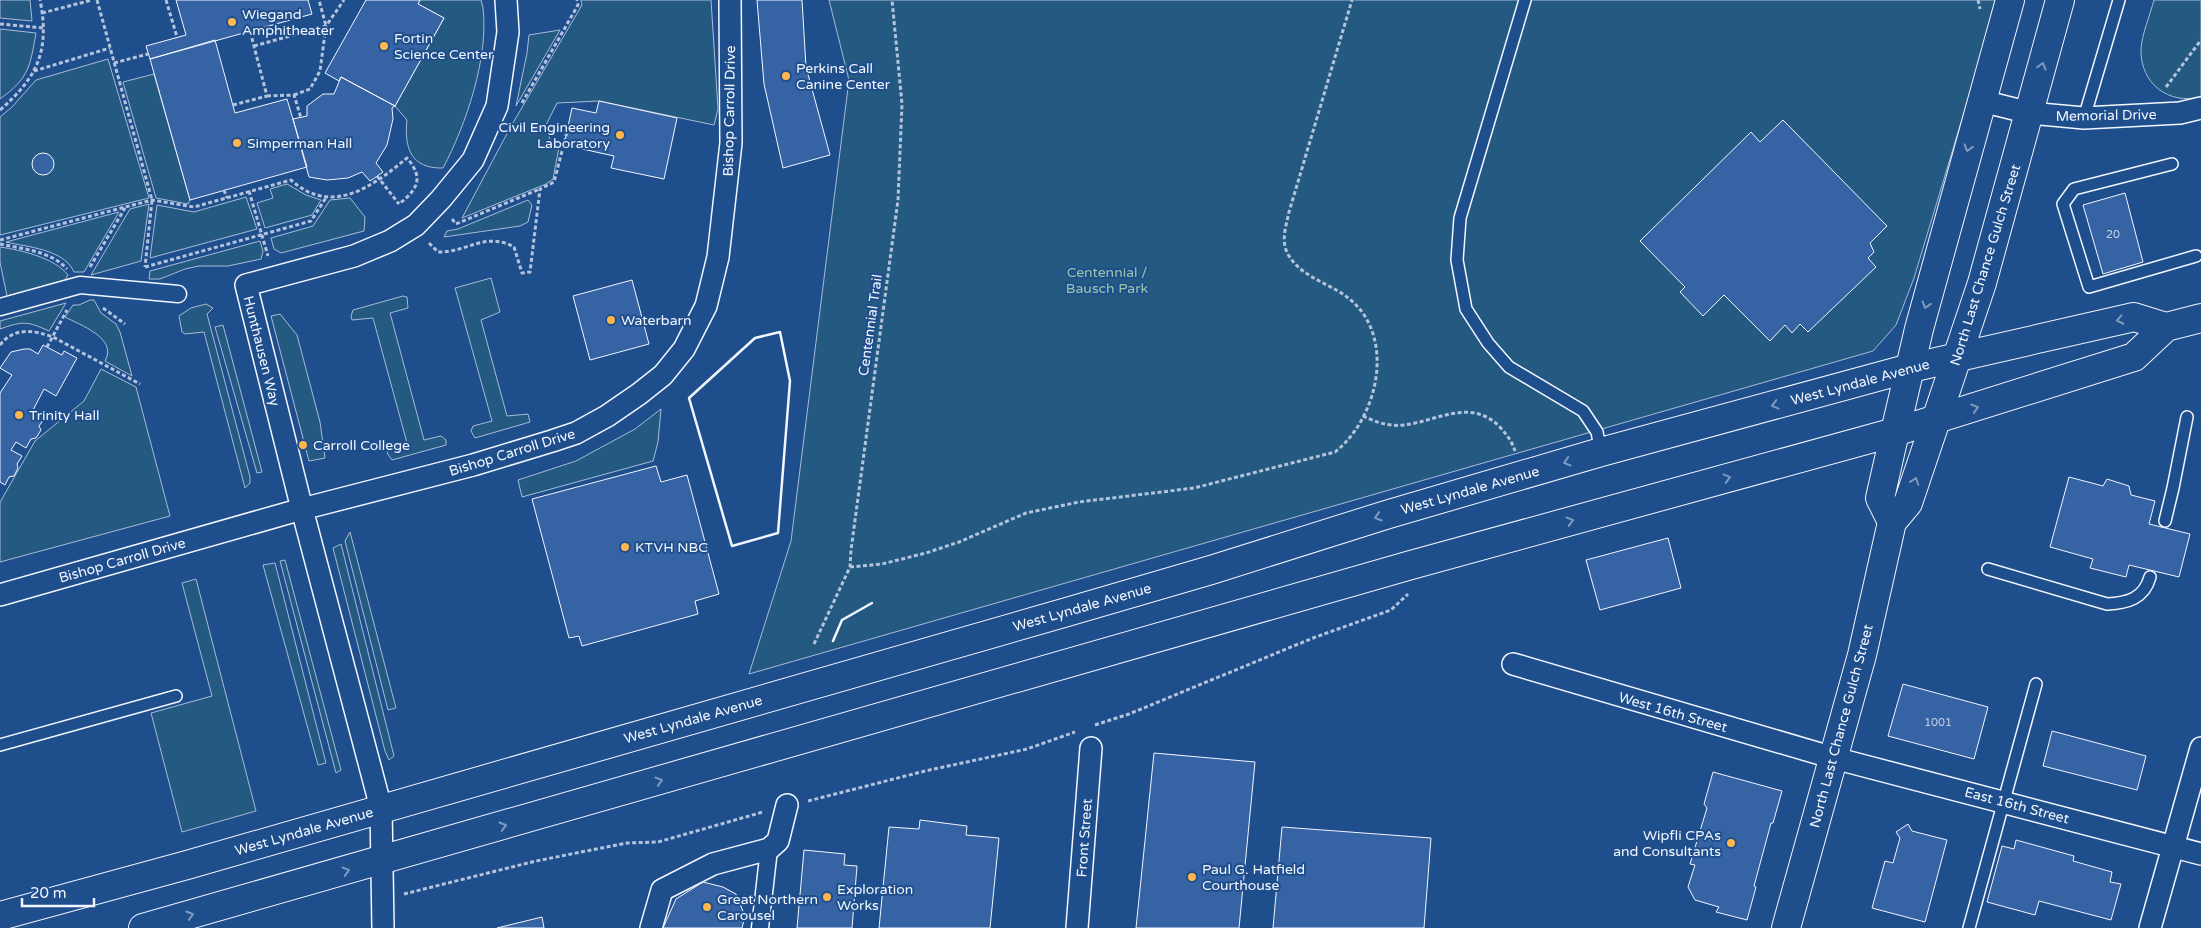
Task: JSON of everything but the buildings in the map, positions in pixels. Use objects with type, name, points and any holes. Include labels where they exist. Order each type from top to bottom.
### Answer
[{"type":"main road","points":[[1892,522],[1880,498],[1919,328],[2010,0]]},
{"type":"main road","name":"North Last Chance Gulch Street","points":[[1786,928],[1862,655],[1892,522],[1908,503],[1982,283],[2060,0]]},
{"type":"main road","name":"West Lyndale Avenue","points":[[0,916],[188,865],[1201,572],[1398,511],[1601,452],[1910,368],[2134,317],[2166,327]]},
{"type":"main road","points":[[148,927],[1411,565],[1936,420],[2134,358],[2166,327],[2201,318]]},
{"type":"street","name":"Hunthausen Way","points":[[383,928],[380,808],[302,510],[246,285],[354,256],[390,241],[416,225],[441,199],[473,160],[498,106],[508,32],[506,0]]},
{"type":"street","name":"Bishop Carroll Drive","points":[[0,595],[302,510],[473,465],[576,433],[607,416],[663,375],[684,349],[706,306],[718,257],[731,143],[730,0]]},
{"type":"street","name":"Memorial Drive","points":[[1982,102],[2030,113],[2084,118],[2180,113],[2201,108]]},
{"type":"street","points":[[0,307],[80,285],[178,294]]},
{"type":"street","name":"West 16th Street","points":[[1513,664],[1834,758]]},
{"type":"street","name":"Front Street","points":[[1077,928],[1087,739]]},
{"type":"street","points":[[2150,928],[2201,748]]},
{"type":"street","name":"East 16th Street","points":[[1834,758],[2201,854]]},
{"type":"street","points":[[651,928],[662,890],[713,864],[769,849],[778,841],[787,805]]},
{"type":"street","points":[[760,928],[769,849]]},
{"type":"lane","points":[[1525,0],[1460,218],[1457,260],[1466,309],[1488,343],[1509,367],[1583,412],[1598,432],[1601,452]]},
{"type":"lane","points":[[2084,118],[2119,0]]},
{"type":"lane","points":[[2172,164],[2074,189],[2063,204],[2089,287],[2196,256]]},
{"type":"lane","points":[[2165,521],[2174,488],[2187,417]]},
{"type":"lane","points":[[1988,569],[2107,604],[2127,603],[2141,595],[2148,585],[2150,577]]},
{"type":"lane","points":[[1969,928],[2036,684]]},
{"type":"lane","points":[[0,745],[176,696]]},
{"type":"path","points":[[0,110],[20,93],[41,56],[44,28],[40,0]]},
{"type":"path","points":[[42,13],[92,0]]},
{"type":"path","points":[[97,0],[152,200],[145,267]]},
{"type":"path","points":[[166,0],[177,38]]},
{"type":"path","points":[[233,105],[267,96],[294,95],[310,89],[320,71],[326,26],[319,0]]},
{"type":"path","points":[[254,46],[326,26],[344,0]]},
{"type":"path","points":[[521,105],[578,5],[577,0]]},
{"type":"path","name":"Centennial Trail","points":[[814,644],[850,567],[898,200],[902,104],[892,0]]},
{"type":"path","points":[[850,567],[882,564],[926,553],[959,542],[1026,513],[1079,502],[1194,488],[1249,476],[1335,452],[1347,442],[1363,416],[1374,390],[1378,353],[1375,335],[1366,316],[1352,301],[1302,270],[1289,255],[1284,239],[1292,202],[1352,0]]},
{"type":"path","points":[[0,24],[44,28]]},
{"type":"path","points":[[250,31],[267,96]]},
{"type":"path","points":[[2166,87],[2201,40]]},
{"type":"path","points":[[34,71],[110,48]]},
{"type":"path","points":[[114,63],[148,54]]},
{"type":"path","points":[[294,95],[301,118]]},
{"type":"path","points":[[452,219],[456,224],[554,182],[568,124]]},
{"type":"path","points":[[0,242],[152,200],[194,207],[291,180],[309,193],[327,196],[352,194],[366,188],[406,158],[414,166],[416,174],[414,192],[399,204]]},
{"type":"path","points":[[379,178],[404,211]]},
{"type":"path","points":[[426,239],[438,252],[446,252],[491,240],[504,241],[514,247],[522,273],[530,272],[540,189]]},
{"type":"path","points":[[224,190],[227,198]]},
{"type":"path","points":[[249,192],[268,257]]},
{"type":"path","points":[[136,270],[311,221],[327,196]]},
{"type":"path","points":[[0,242],[59,260],[80,285],[126,207]]},
{"type":"path","points":[[47,347],[59,326]]},
{"type":"path","points":[[0,344],[6,337],[28,330],[53,337],[140,384]]},
{"type":"path","points":[[1363,416],[1378,423],[1402,425],[1460,412],[1472,412],[1490,418],[1512,442],[1516,454]]},
{"type":"path","points":[[1092,726],[1129,714],[1313,638],[1390,610],[1409,593],[1412,587]]},
{"type":"path","points":[[399,895],[536,861],[627,843],[658,842],[787,805],[822,799],[925,771],[1027,749],[1087,739]]},
{"type":"green space","points":[[0,0],[30,0],[32,21],[0,18]]},
{"type":"green space","points":[[420,0],[481,0],[483,8],[483,48],[474,90],[460,132],[443,168],[423,165],[412,155],[407,139],[407,120],[395,106],[444,18],[418,4]]},
{"type":"green space","points":[[581,0],[711,0],[718,109],[714,125],[599,101],[557,103],[546,125],[550,140],[559,147],[553,179],[546,184],[462,218],[510,128],[582,5]]},
{"type":"green space","name":"Centennial / Bausch Park","points":[[829,0],[1998,0],[1914,278],[1896,325],[1873,351],[749,674],[791,541],[849,80]]},
{"type":"green space","points":[[2154,0],[2201,0],[2201,97],[2189,99],[2168,95],[2151,82],[2145,72],[2141,49],[2144,31]]},
{"type":"green space","points":[[0,29],[36,33],[27,71],[17,85],[0,99]]},
{"type":"green space","points":[[560,30],[516,106],[529,35]]},
{"type":"green space","points":[[108,59],[149,198],[0,235],[0,117],[12,107],[36,80]]},
{"type":"green space","points":[[154,74],[190,200],[188,204],[156,198],[123,82]]},
{"type":"green space","points":[[287,184],[306,195],[321,200],[312,215],[265,228],[257,203],[273,198],[270,189]]},
{"type":"green space","points":[[246,197],[257,229],[150,258],[157,205],[194,212]]},
{"type":"green space","points":[[350,198],[365,217],[364,231],[281,253],[274,249],[271,238],[313,226],[330,200]]},
{"type":"green space","points":[[528,200],[532,205],[528,222],[520,226],[444,237],[447,231],[458,229]]},
{"type":"green space","points":[[149,204],[141,261],[91,275],[130,209]]},
{"type":"green space","points":[[119,212],[84,272],[74,272],[62,258],[44,250],[6,242]]},
{"type":"green space","points":[[260,241],[263,251],[261,259],[228,266],[199,266],[185,269],[160,279],[149,279],[150,271]]},
{"type":"green space","points":[[0,247],[18,250],[46,259],[68,275],[65,280],[7,296],[0,262]]},
{"type":"green space","points":[[491,278],[500,312],[481,320],[507,416],[528,414],[530,422],[475,438],[471,431],[473,426],[492,421],[455,288]]},
{"type":"green space","points":[[403,296],[407,297],[408,308],[390,313],[424,440],[441,436],[446,440],[446,445],[392,460],[387,453],[391,447],[407,443],[373,318],[352,320],[351,316],[353,310]]},
{"type":"green space","points":[[94,300],[101,313],[116,324],[132,376],[105,361],[108,353],[106,346],[96,333],[65,317],[73,305],[79,305]]},
{"type":"green space","points":[[66,303],[49,331],[25,323],[0,329],[0,321]]},
{"type":"green space","points":[[206,304],[213,308],[207,314],[250,477],[250,483],[245,488],[204,332],[185,334],[182,332],[179,316],[191,308]]},
{"type":"green space","points":[[280,314],[297,335],[320,422],[325,458],[309,461],[271,316]]},
{"type":"green space","points":[[223,325],[262,472],[257,473],[215,327]]},
{"type":"green space","points":[[101,369],[136,387],[170,516],[0,562],[0,503],[3,497],[35,441],[84,401]]},
{"type":"green space","points":[[661,409],[658,442],[653,461],[522,497],[518,480],[576,461],[635,429]]},
{"type":"green space","points":[[350,532],[396,708],[388,710],[345,541]]},
{"type":"green space","points":[[341,544],[394,756],[389,760],[385,751],[333,548]]},
{"type":"green space","points":[[285,560],[341,770],[336,773],[280,561]]},
{"type":"green space","points":[[275,563],[326,763],[318,765],[263,565]]},
{"type":"green space","points":[[196,579],[256,811],[182,832],[151,713],[212,696],[182,583]]},
{"type":"wall","points":[[780,332],[790,381],[778,533],[732,546],[689,398],[755,338],[780,332]]},
{"type":"wall","points":[[833,641],[842,620],[872,603]]},
{"type":"place","name":"Wiegand Amphitheater","points":[[232,22]]},
{"type":"place","name":"Fortin Science Center","points":[[384,46]]},
{"type":"place","name":"Perkins Call Canine Center","points":[[786,76]]},
{"type":"place","name":"Civil Engineering Laboratory","points":[[620,135]]},
{"type":"place","name":"Simperman Hall","points":[[237,143]]},
{"type":"place","name":"Waterbarn","points":[[611,320]]},
{"type":"place","name":"Trinity Hall","points":[[19,415]]},
{"type":"place","name":"Carroll College","points":[[303,445]]},
{"type":"place","name":"KTVH NBC","points":[[625,547]]},
{"type":"place","name":"Wipfli CPAs and Consultants","points":[[1731,843]]},
{"type":"place","name":"Paul G. Hatfield Courthouse","points":[[1192,877]]},
{"type":"place","name":"Exploration Works","points":[[827,897]]},
{"type":"place","name":"Great Northern Carousel","points":[[707,907]]}]
